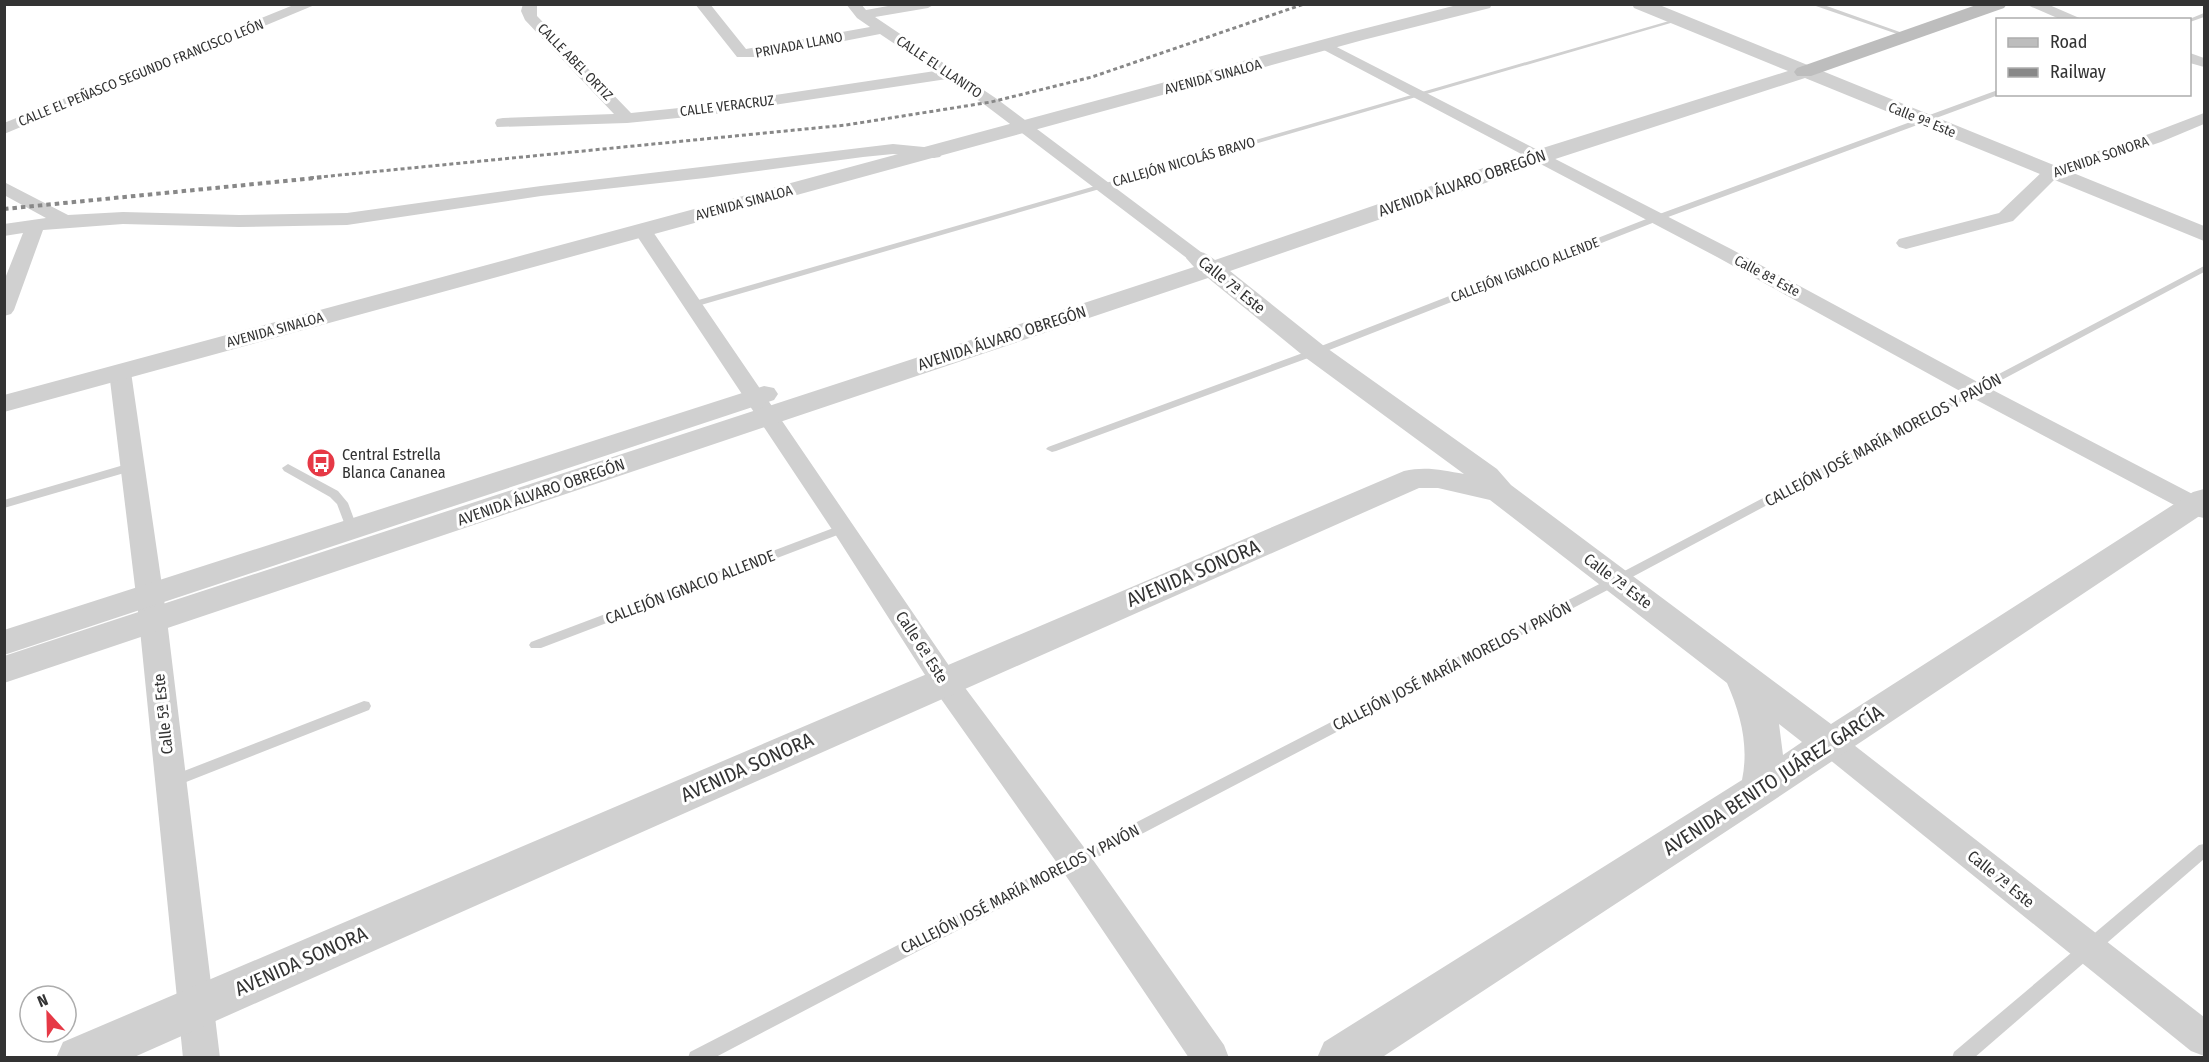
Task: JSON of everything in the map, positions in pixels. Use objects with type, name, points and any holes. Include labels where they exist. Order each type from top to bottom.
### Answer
[{"type":"main road","name":"AVENIDA ÁLVARO OBREGÓN","points":[[1792,68],[1885,27],[1952,4]]},
{"type":"main road","name":"AVENIDA ÁLVARO OBREGÓN","points":[[1792,68],[1908,36],[1998,4]]},
{"type":"street","name":"CALLE EL PEÑASCO SEGUNDO FRANCISCO LEÓN","points":[[4,129],[310,4]]},
{"type":"street","name":"CALLE ABEL ORTIZ","points":[[530,4],[528,11],[530,17],[627,117]]},
{"type":"street","name":"PRIVADA LLANO","points":[[702,4],[742,54],[882,29]]},
{"type":"street","points":[[857,10],[928,4]]},
{"type":"street","name":"AVENIDA SINALOA","points":[[4,404],[642,230],[1027,128],[1357,36],[1484,4]]},
{"type":"street","name":"Calle 9ª Este","points":[[1640,4],[1792,68],[2205,234]]},
{"type":"street","points":[[2032,4],[2071,18]]},
{"type":"street","name":"CALLE EL LLANITO","points":[[857,10],[1027,128]]},
{"type":"street","name":"Calle 8ª Este","points":[[1327,46],[1657,218],[1977,391],[2201,504]]},
{"type":"street","name":"AVENIDA ÁLVARO OBREGÓN","points":[[4,643],[151,608],[1203,262],[1528,152],[1792,68]]},
{"type":"street","name":"CALLE VERACRUZ","points":[[503,123],[627,117],[708,110],[949,74]]},
{"type":"street","name":"AVENIDA SONORA","points":[[1906,243],[2006,217],[2051,173],[2155,138],[2205,118]]},
{"type":"street","name":"Calle 7ª Este","points":[[1027,128],[1100,186],[1203,262],[1315,352],[1486,476],[1500,492],[1830,743],[2205,1039]]},
{"type":"street","points":[[4,230],[65,221],[123,218],[239,221],[347,219],[541,191],[873,151],[916,150],[934,153]]},
{"type":"street","points":[[9,194],[65,221]]},
{"type":"street","points":[[4,310],[35,225]]},
{"type":"street","name":"Calle 6ª Este","points":[[642,230],[844,528],[944,681],[1074,860],[1211,1058]]},
{"type":"street","name":"Calle 5ª Este","points":[[120,372],[151,608],[202,1058]]},
{"type":"street","points":[[1415,478],[1424,446],[1419,429]]},
{"type":"street","name":"AVENIDA SONORA","points":[[80,1058],[1415,478],[1438,478],[1500,492]]},
{"type":"street","name":"AVENIDA BENITO JUÁREZ GARCÍA","points":[[1340,1058],[2201,504]]},
{"type":"street","name":"AVENIDA ÁLVARO OBREGÓN","points":[[4,670],[151,608],[352,530],[407,524]]},
{"type":"street","points":[[1741,674],[1758,711],[1765,735],[1766,764],[1760,789]]},
{"type":"lane","points":[[1813,4],[1908,36]]},
{"type":"lane","name":"CALLEJÓN NICOLÁS BRAVO","points":[[691,305],[1678,20]]},
{"type":"lane","name":"CALLEJÓN IGNACIO ALLENDE","points":[[1052,448],[1315,352],[1657,218],[1996,94]]},
{"type":"lane","name":"CALLEJÓN JOSÉ MARÍA MORELOS Y PAVÓN","points":[[696,1058],[1617,580],[2205,269]]},
{"type":"lane","points":[[4,504],[134,466]]},
{"type":"lane","points":[[288,468],[334,494],[342,503],[352,530]]},
{"type":"lane","name":"CALLEJÓN IGNACIO ALLENDE","points":[[536,645],[844,528]]},
{"type":"lane","points":[[170,783],[364,706]]},
{"type":"lane","points":[[1960,1058],[2205,850]]},
{"type":"railway","points":[[310,178],[846,125],[991,102],[1092,77],[1304,4]]},
{"type":"railway","points":[[4,209],[325,177]]},
{"type":"place","name":"Central Estrella Blanca Cananea","points":[[321,463]]}]
